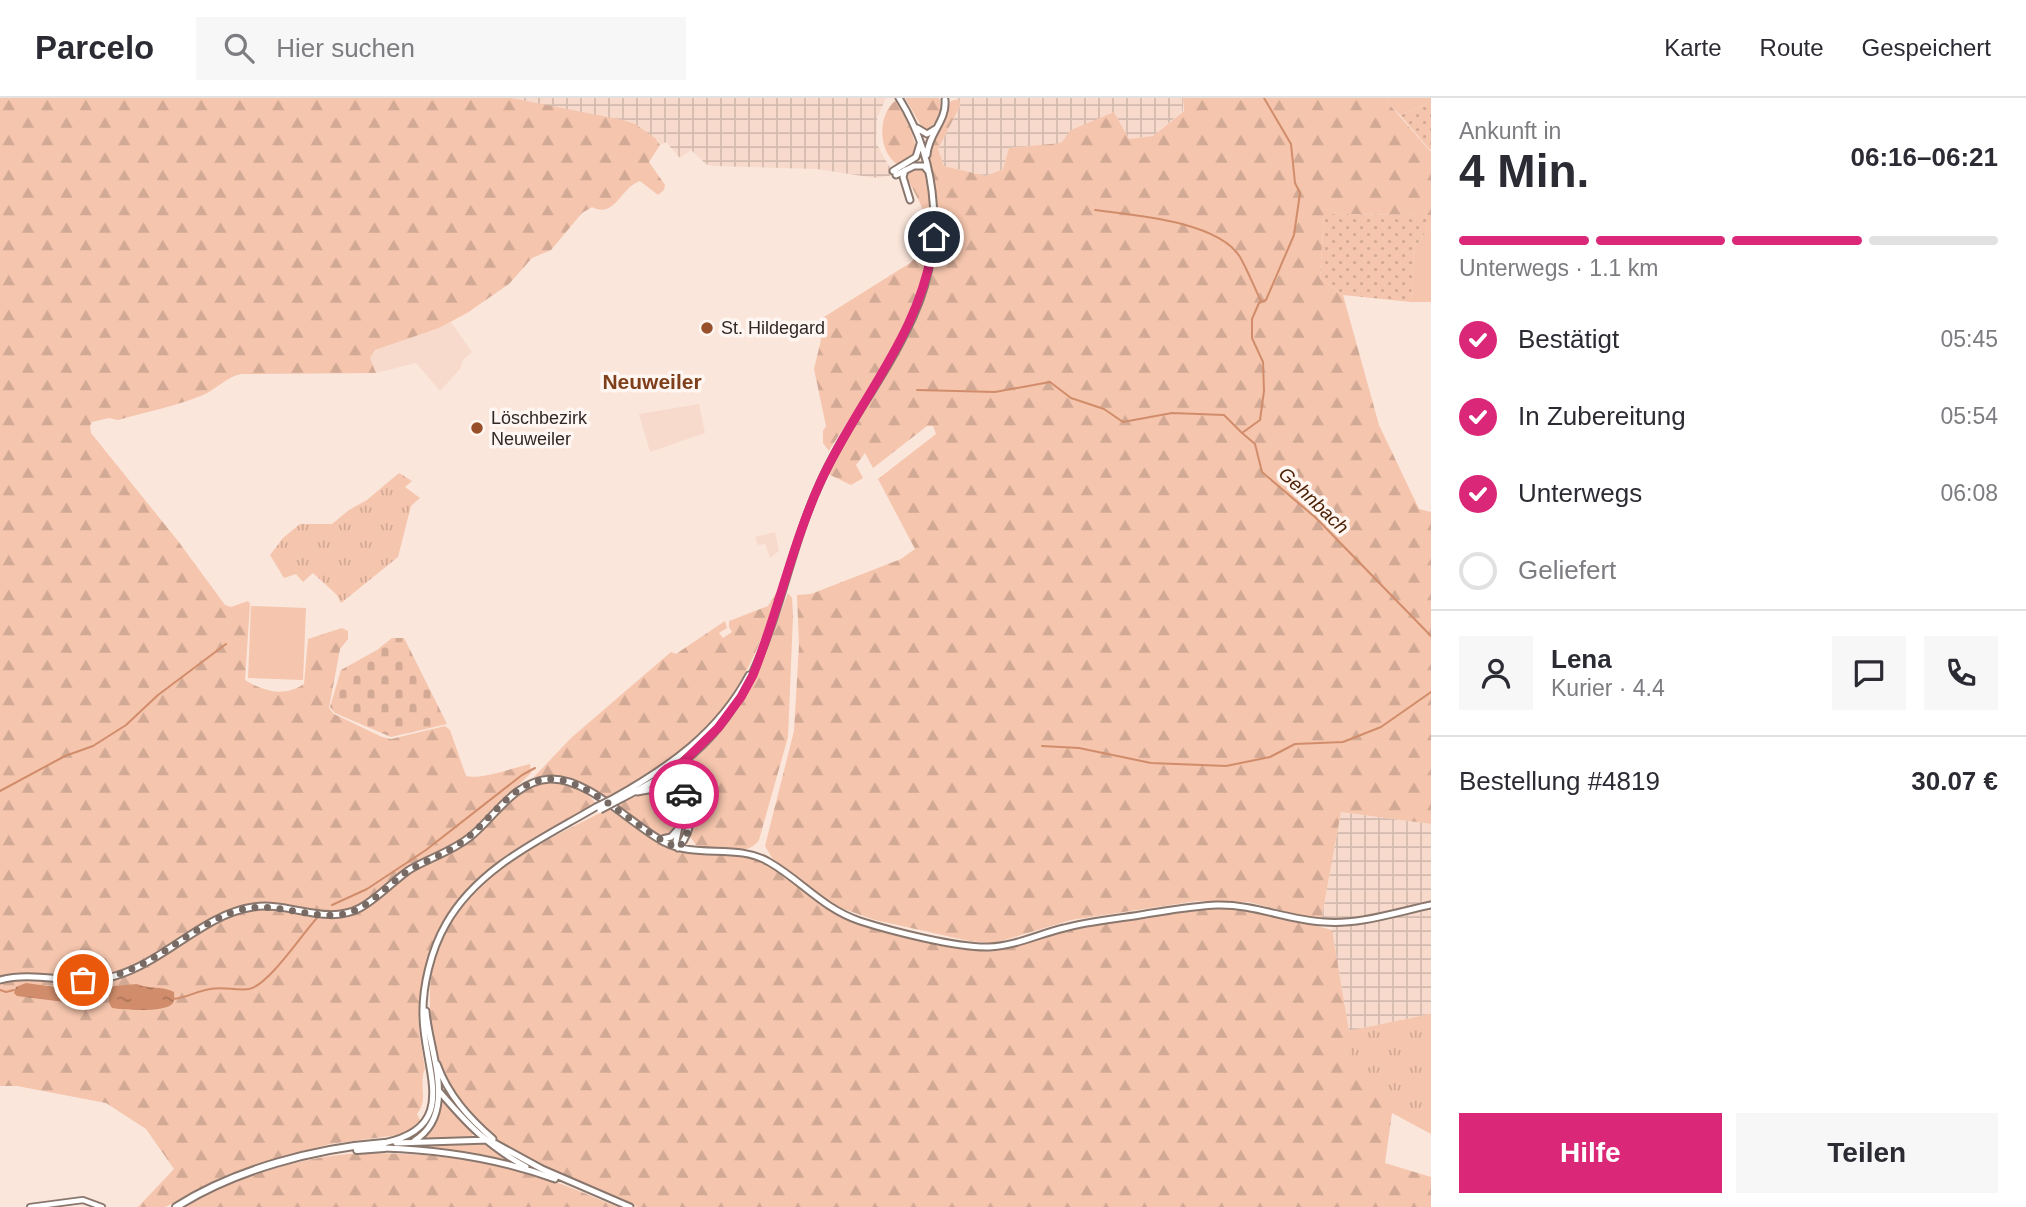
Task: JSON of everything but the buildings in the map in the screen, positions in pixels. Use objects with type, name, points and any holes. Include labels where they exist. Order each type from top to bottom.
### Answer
[{"type":"highway","points":[[176,1207],[225,1182],[310,1155],[384,1146]]},
{"type":"main road","points":[[384,1146],[408,1137],[427,1121],[433,1104],[432,1076],[422,1018],[425,994],[431,961],[439,938],[461,902],[497,867],[545,837],[681,763],[703,744],[731,712],[748,685],[765,647],[801,531],[819,484],[842,439],[902,339],[921,295],[929,267],[934,237],[930,177],[919,138],[900,99]]},
{"type":"main road","points":[[927,161],[928,146],[945,112],[945,100]]},
{"type":"main road","points":[[913,123],[927,134],[938,126]]},
{"type":"main road","points":[[919,138],[916,157],[894,173],[921,165],[930,177]]},
{"type":"main road","points":[[905,170],[904,177],[910,200]]},
{"type":"main road","points":[[624,797],[665,772],[720,718],[765,647]]},
{"type":"main road","points":[[678,785],[677,775],[681,763]]},
{"type":"main road","points":[[665,772],[678,785],[691,810],[691,821],[678,848]]},
{"type":"main road","points":[[665,772],[684,808],[676,841],[678,848]]},
{"type":"main road","points":[[0,980],[28,976],[83,980],[110,978],[148,962],[219,919],[255,906],[324,915],[354,911],[407,872],[472,836],[523,787],[539,781],[562,780],[578,786],[659,839],[678,848],[757,856],[773,864],[817,899],[842,914],[877,926],[973,946],[1007,945],[1092,922],[1198,906],[1247,906],[1331,922],[1352,921],[1431,905]]},
{"type":"main road","points":[[615,799],[659,788],[677,795]]},
{"type":"main road","points":[[659,839],[671,836],[681,825]]},
{"type":"main road","points":[[687,832],[690,842],[699,850]]},
{"type":"main road","points":[[410,1143],[422,1135],[437,1111],[438,1090],[427,1026],[425,994]]},
{"type":"main road","points":[[433,1054],[444,1082],[458,1104],[504,1148]]},
{"type":"main road","points":[[432,1076],[438,1090],[457,1114],[483,1140],[536,1172]]},
{"type":"main road","points":[[384,1146],[493,1141],[542,1170],[622,1204]]},
{"type":"main road","points":[[384,1146],[466,1155],[536,1172],[630,1207]]},
{"type":"street","points":[[30,1207],[83,1200],[102,1207]]},
{"type":"shaded area","points":[[511,98],[886,98],[877,118],[876,143],[894,175],[876,178],[816,169],[712,166],[691,150],[680,158],[666,142],[660,145],[655,138]]},
{"type":"shaded area","points":[[958,98],[1183,98],[1183,111],[1153,136],[1129,139],[1114,112],[1069,136],[1061,144],[1009,148],[1003,169],[986,176],[944,166],[938,149],[960,106]]},
{"type":"shaded area","points":[[451,322],[472,352],[440,391],[416,363],[376,373],[370,358],[375,350]]},
{"type":"shaded area","points":[[699,404],[705,433],[650,452],[639,414]]},
{"type":"shaded area","points":[[775,532],[779,551],[770,558],[765,544],[758,545],[755,537]]},
{"type":"shaded area","points":[[1341,812],[1431,824],[1431,1014],[1349,1031],[1332,930],[1335,919],[1321,921]]},
{"type":"green space","points":[[0,98],[511,98],[635,124],[655,138],[660,145],[649,162],[665,185],[658,195],[640,181],[633,184],[607,209],[592,207],[582,213],[551,250],[532,258],[509,284],[467,313],[439,328],[375,350],[370,358],[376,373],[241,374],[203,395],[182,402],[118,420],[109,418],[92,422],[91,433],[178,541],[225,605],[231,607],[248,601],[250,604],[245,680],[260,688],[274,691],[297,688],[304,684],[308,639],[342,628],[348,631],[348,639],[340,649],[329,708],[334,714],[391,739],[445,726],[450,730],[466,776],[488,775],[530,764],[531,773],[464,837],[442,852],[414,864],[354,908],[329,912],[257,903],[231,910],[150,959],[102,977],[25,974],[0,977]]},
{"type":"green space","points":[[905,98],[939,98],[940,112],[926,130],[923,129]]},
{"type":"green space","points":[[1183,98],[1388,98],[1390,105],[1431,152],[1431,215],[1324,214],[1320,278],[1343,295],[1379,425],[1419,509],[1431,512],[1431,824],[1341,812],[1321,921],[1249,902],[1197,901],[1071,920],[991,943],[969,941],[875,920],[841,908],[827,901],[772,858],[765,846],[794,731],[799,645],[797,595],[811,594],[901,559],[915,549],[878,479],[936,434],[933,426],[927,426],[873,468],[865,453],[856,465],[863,478],[851,485],[828,474],[840,449],[908,338],[928,287],[937,255],[939,216],[928,150],[951,101],[959,99],[960,106],[938,149],[944,166],[986,176],[1003,169],[1009,148],[1061,143],[1071,130],[1114,112],[1129,139],[1153,136],[1184,111]]},
{"type":"green space","points":[[1388,98],[1431,98],[1431,102],[1400,115],[1390,105]]},
{"type":"green space","points":[[896,100],[911,130],[916,148],[911,157],[897,164],[886,151],[882,133],[885,114]]},
{"type":"green space","points":[[1431,102],[1431,150],[1430,150],[1400,115]]},
{"type":"green space","points":[[922,168],[929,188],[931,224],[928,226],[905,174]]},
{"type":"green space","points":[[1324,214],[1431,215],[1431,225],[1414,248],[1411,302],[1343,295],[1320,278]]},
{"type":"green space","points":[[1431,225],[1431,302],[1411,302],[1414,248]]},
{"type":"green space","points":[[926,247],[927,265],[908,318],[829,451],[823,443],[826,426],[814,369],[821,340],[816,322],[910,263]]},
{"type":"green space","points":[[399,473],[412,481],[405,487],[420,498],[411,506],[398,557],[341,603],[337,595],[313,573],[303,582],[296,574],[284,578],[270,555],[283,538],[300,524],[332,524],[367,500]]},
{"type":"green space","points":[[776,593],[778,594],[764,632],[734,692],[695,738],[670,758],[606,799],[566,778],[534,777],[571,738],[671,652],[676,654],[725,621],[727,628],[719,633],[723,638],[732,632],[729,621],[768,606]]},
{"type":"green space","points":[[788,593],[792,598],[793,616],[788,737],[759,840],[747,849],[739,850],[696,845],[689,835],[694,810],[683,784],[681,769],[742,698],[760,666]]},
{"type":"green space","points":[[251,606],[306,608],[303,680],[248,678]]},
{"type":"green space","points":[[392,638],[404,638],[447,724],[391,737],[335,713],[330,707],[341,670],[377,650]]},
{"type":"green space","points":[[538,783],[570,786],[585,793],[596,804],[536,837],[485,872],[463,894],[446,919],[432,949],[419,1000],[419,1029],[425,1069],[422,1080],[423,1098],[417,1114],[421,1122],[408,1132],[330,1144],[278,1158],[228,1177],[165,1207],[138,1207],[174,1169],[146,1129],[106,1103],[17,1086],[0,1086],[0,983],[30,980],[91,983],[121,978],[155,961],[219,922],[253,909],[266,908],[329,918],[358,912],[400,879],[457,849],[508,801]]},
{"type":"green space","points":[[653,790],[669,794],[678,806],[678,821],[668,834],[659,834],[618,807],[617,804]]},
{"type":"green space","points":[[608,809],[660,842],[759,859],[843,918],[986,950],[1004,948],[1093,924],[1205,908],[1231,907],[1260,911],[1332,930],[1349,1031],[1431,1014],[1431,1134],[1392,1113],[1385,1163],[1431,1177],[1431,1207],[638,1207],[540,1166],[486,1131],[457,1098],[438,1059],[432,1030],[430,985],[438,948],[454,916],[477,889],[504,866]]},
{"type":"green space","points":[[1431,1014],[1431,1128],[1350,1064],[1349,1031]]},
{"type":"green space","points":[[442,1098],[473,1133],[472,1137],[427,1139],[425,1135],[437,1121]]},
{"type":"green space","points":[[483,1143],[505,1158],[505,1161],[415,1147],[415,1145]]},
{"type":"green space","points":[[362,1153],[427,1155],[491,1164],[544,1178],[618,1207],[184,1207],[226,1186],[293,1163]]},
{"type":"water","points":[[26,983],[98,993],[99,1000],[64,1002],[17,996],[14,993],[16,987]]},
{"type":"water","points":[[137,984],[174,992],[173,1003],[154,1010],[112,1008],[109,997],[113,986]]},
{"type":"waterway","name":"Gehnbach","points":[[1264,98],[1291,144],[1295,183],[1300,193],[1294,235],[1266,300],[1259,303],[1252,319],[1252,338],[1263,362],[1264,391],[1260,420],[1242,433],[1255,444],[1262,472],[1316,518],[1431,636]]},
{"type":"waterway","points":[[1095,210],[1174,222],[1213,235],[1229,245],[1240,257],[1261,301]]},
{"type":"waterway","points":[[917,390],[995,392],[1050,382],[1071,398],[1104,409],[1123,422],[1172,413],[1224,415],[1242,433]]},
{"type":"waterway","points":[[0,791],[65,756],[93,746],[126,725],[158,695],[226,644]]},
{"type":"waterway","points":[[1042,746],[1079,748],[1151,763],[1226,766],[1270,757],[1295,744],[1343,742],[1381,727],[1431,692]]},
{"type":"waterway","points":[[332,905],[367,889],[426,850],[522,775],[535,768]]},
{"type":"waterway","points":[[173,999],[210,989],[249,989],[257,985],[275,969],[317,918]]},
{"type":"waterway","points":[[0,990],[14,990]]},
{"type":"way so far","points":[[83,980],[100,980],[121,975],[171,949],[219,919],[245,908],[264,906],[324,915],[354,911],[407,872],[472,836],[529,783],[555,779],[578,786],[659,839],[678,848],[684,841],[692,816],[690,804],[684,794]]},
{"type":"place","name":"St. Hildegard","points":[[707,328]]},
{"type":"place","name":"Löschbezirk Neuweiler","points":[[477,428]]},
{"type":"district","name":"Neuweiler","points":[[652,382]]},
{"type":"route","points":[[684,794],[678,785],[679,766],[718,728],[741,697],[753,675],[819,484],[842,439],[913,318],[926,281],[934,237]]}]
